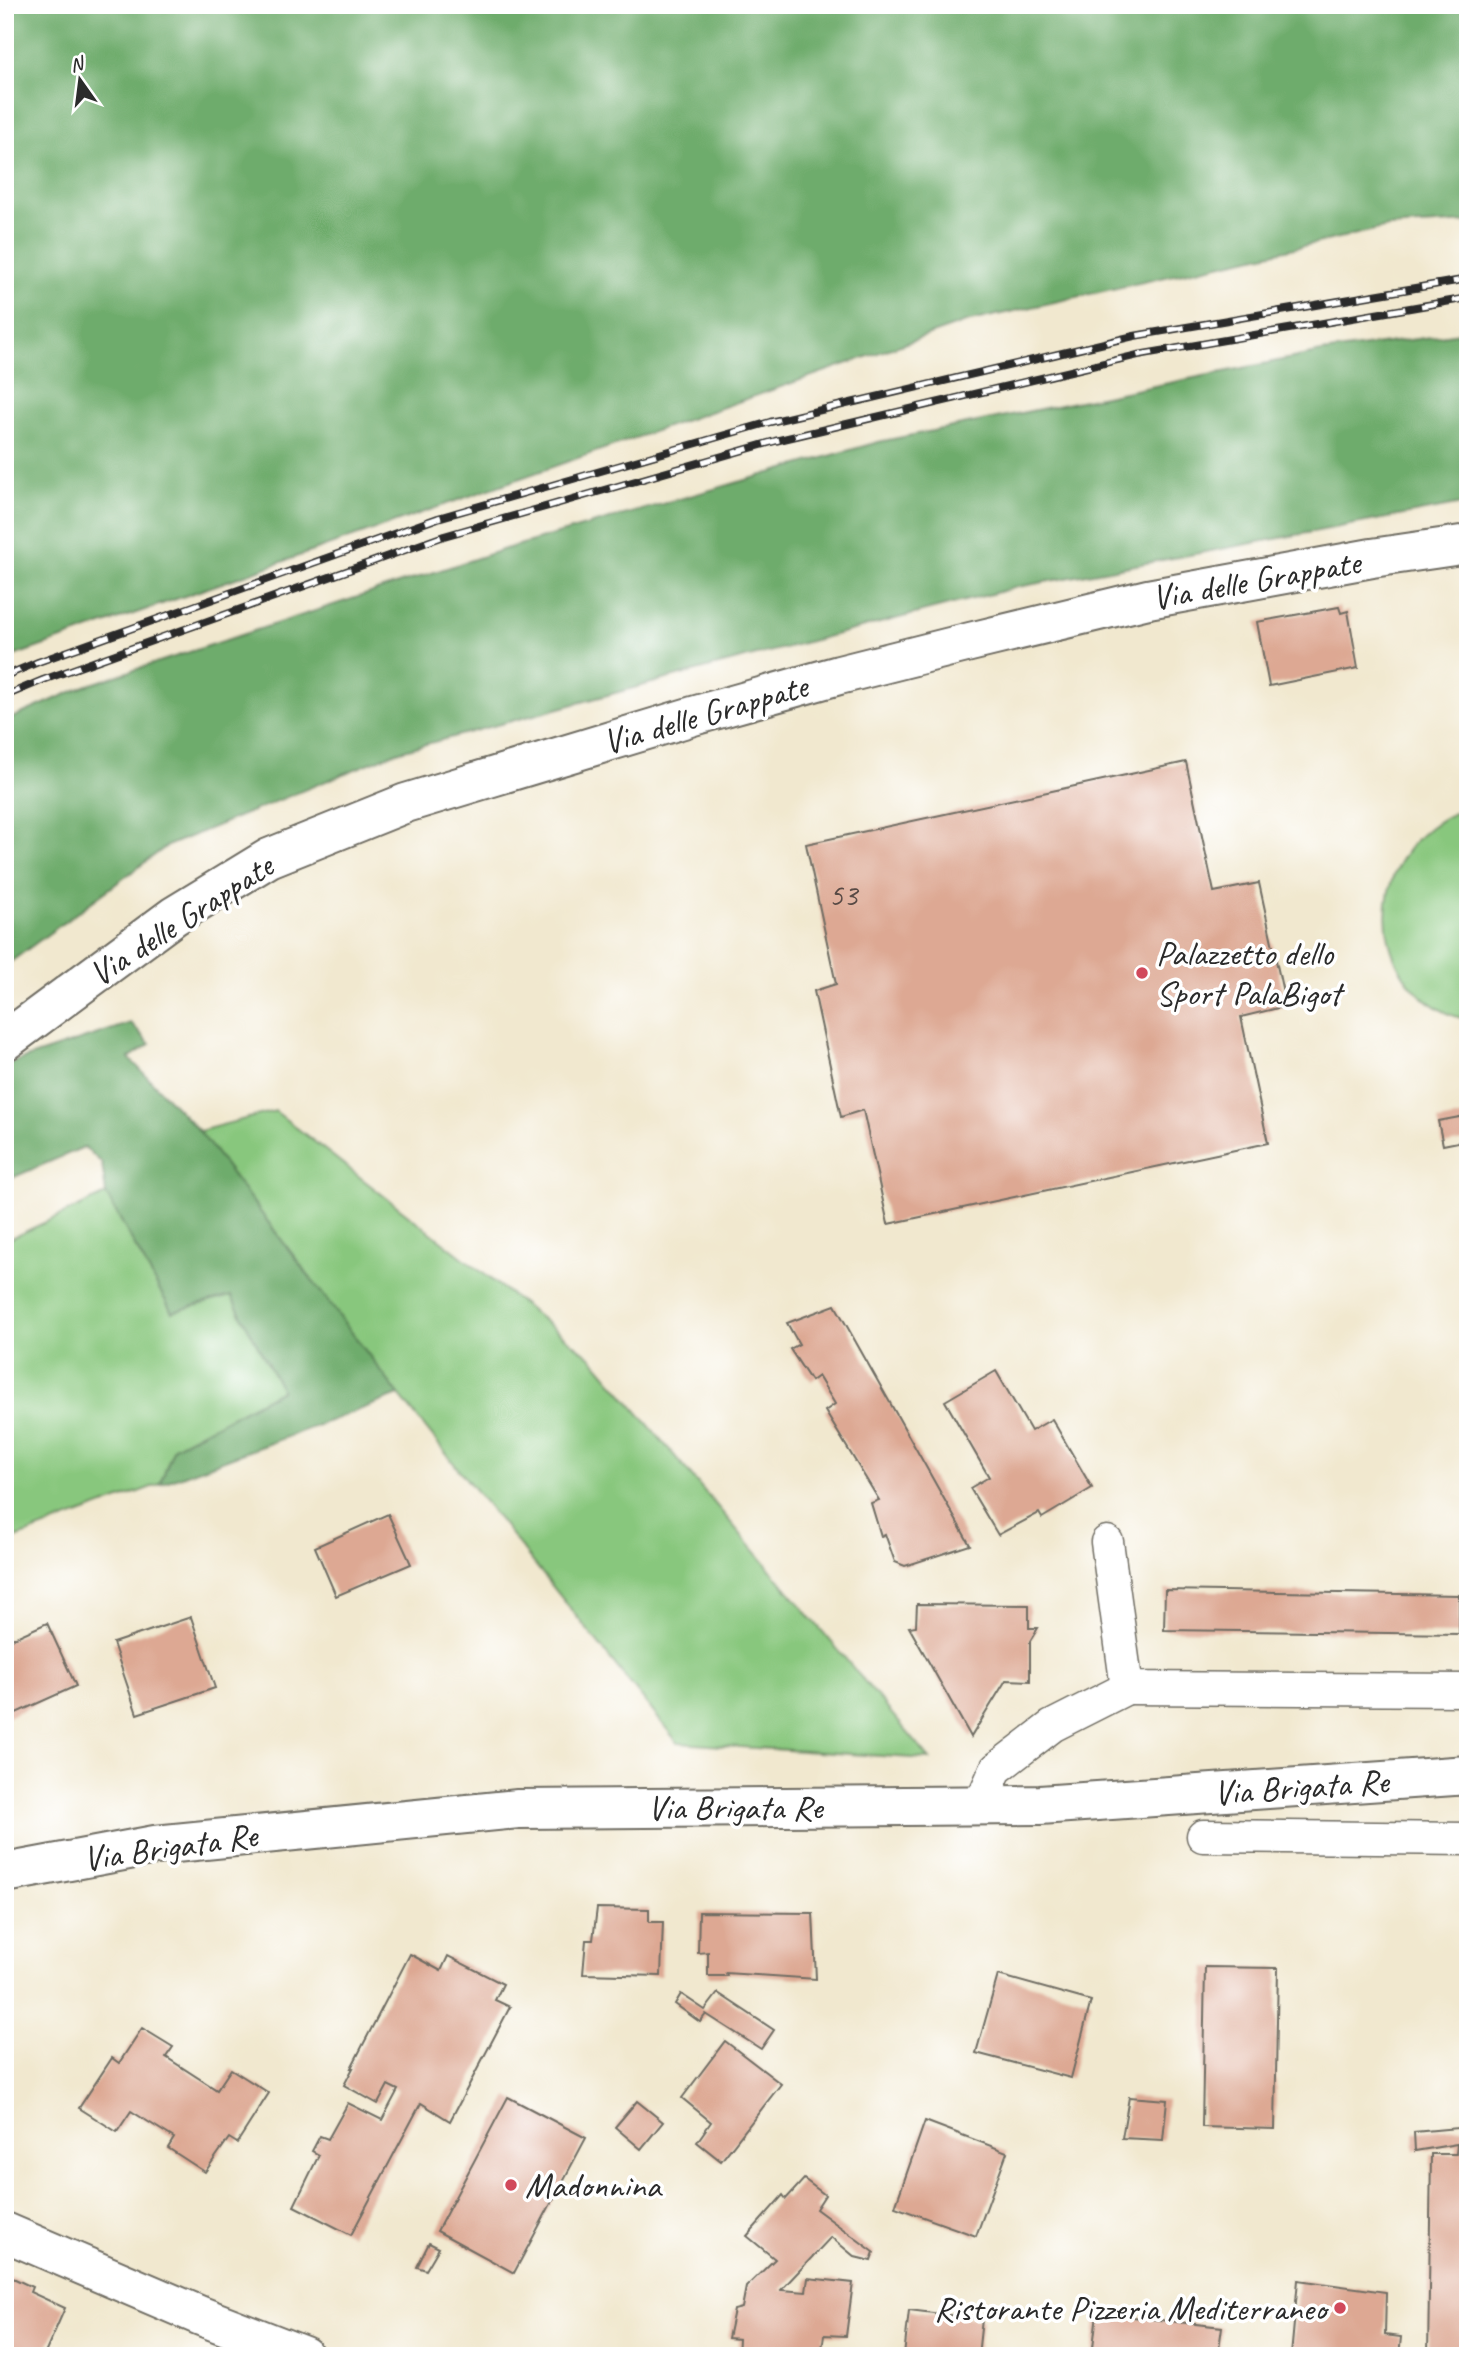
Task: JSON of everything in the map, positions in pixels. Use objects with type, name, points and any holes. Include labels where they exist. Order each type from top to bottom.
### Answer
[{"type":"main road","name":"Via delle Grappate","points":[[5,1041],[174,916],[269,858],[405,803],[706,712],[970,642],[1148,599],[1372,558],[1468,544]]},
{"type":"main road","name":"Via Brigata Re","points":[[5,1873],[155,1844],[518,1809],[1040,1805],[1468,1775]]},
{"type":"main road","points":[[5,2232],[201,2316],[304,2356]]},
{"type":"street","points":[[1107,1542],[1127,1688]]},
{"type":"street","points":[[981,1805],[996,1769],[1052,1726],[1127,1688],[1468,1690]]},
{"type":"street","name":"Via Brigata Re","points":[[1203,1836],[1468,1839]]},
{"type":"green space","points":[[5,5],[1468,5],[1468,222],[1388,227],[966,322],[5,659]]},
{"type":"green space","points":[[1468,332],[1468,503],[1018,587],[397,752],[167,846],[5,966],[5,721],[85,686],[505,549],[878,442],[1322,352]]},
{"type":"green space","points":[[1468,809],[1468,1020],[1440,1009],[1417,992],[1400,970],[1390,944],[1386,917],[1389,890],[1399,863],[1417,839],[1440,820]]},
{"type":"green space","points":[[131,1023],[150,1044],[129,1058],[199,1131],[399,1395],[160,1484],[174,1447],[282,1390],[231,1296],[172,1312],[106,1194],[102,1163],[84,1147],[5,1181],[5,1065]]},
{"type":"green space","points":[[275,1111],[593,1359],[930,1759],[678,1743],[399,1395],[199,1131]]},
{"type":"green space","points":[[106,1194],[172,1312],[231,1295],[282,1390],[174,1447],[160,1484],[5,1542],[5,1241]]},
{"type":"building","points":[[1339,607],[1341,613],[1348,611],[1358,668],[1269,686],[1257,622]]},
{"type":"building","points":[[1186,762],[1214,892],[1259,883],[1286,1006],[1241,1017],[1268,1143],[888,1224],[863,1110],[841,1117],[814,991],[836,984],[806,844]]},
{"type":"building","points":[[1465,1116],[1468,1140],[1443,1145],[1438,1121]]},
{"type":"building","points":[[835,1305],[970,1545],[905,1566],[895,1562],[885,1534],[881,1536],[871,1503],[879,1500],[825,1411],[835,1404],[818,1376],[811,1381],[790,1349],[799,1344],[787,1323]]},
{"type":"building","points":[[996,1371],[1031,1431],[1052,1419],[1092,1488],[1042,1518],[1039,1513],[998,1535],[970,1488],[989,1477],[945,1401]]},
{"type":"building","points":[[388,1514],[411,1564],[336,1596],[315,1547]]},
{"type":"building","points":[[1165,1590],[1459,1595],[1459,1634],[1164,1630]]},
{"type":"building","points":[[917,1604],[1029,1605],[1029,1628],[1038,1628],[1030,1641],[1030,1681],[1006,1680],[971,1737],[909,1627],[916,1626]]},
{"type":"building","points":[[191,1617],[215,1688],[137,1714],[113,1643]]},
{"type":"building","points":[[47,1623],[76,1686],[5,1718],[5,1642]]},
{"type":"building","points":[[597,1908],[649,1909],[649,1922],[663,1922],[661,1976],[583,1974],[586,1940],[593,1940]]},
{"type":"building","points":[[699,1912],[813,1913],[816,1979],[726,1973],[727,1976],[708,1976],[708,1952],[698,1953]]},
{"type":"building","points":[[410,1954],[441,1971],[448,1956],[503,1984],[495,2000],[510,2007],[450,2121],[421,2103],[351,2235],[294,2206],[319,2155],[312,2151],[320,2136],[328,2139],[348,2103],[382,2120],[398,2090],[388,2085],[378,2104],[344,2085]]},
{"type":"building","points":[[1205,1967],[1278,1968],[1275,2129],[1202,2127]]},
{"type":"building","points":[[998,1975],[1091,2001],[1071,2078],[976,2053]]},
{"type":"building","points":[[718,1993],[774,2030],[761,2049],[706,2014],[700,2022],[675,2004],[681,1994],[705,2010]]},
{"type":"building","points":[[142,2028],[173,2047],[166,2057],[217,2090],[231,2069],[269,2093],[237,2143],[229,2138],[205,2172],[168,2148],[174,2138],[131,2111],[117,2132],[79,2108],[112,2058],[119,2063]]},
{"type":"building","points":[[725,2041],[781,2084],[721,2161],[697,2142],[711,2122],[682,2098]]},
{"type":"building","name":"Madonnina","points":[[508,2097],[586,2138],[514,2273],[437,2231]]},
{"type":"building","points":[[1129,2097],[1167,2100],[1163,2140],[1122,2138]]},
{"type":"building","points":[[637,2101],[663,2122],[641,2149],[615,2127]]},
{"type":"building","points":[[925,2121],[1007,2152],[976,2236],[895,2207]]},
{"type":"building","points":[[1468,2127],[1468,2356],[1428,2356],[1431,2154],[1456,2154],[1457,2144],[1415,2151],[1414,2132]]},
{"type":"building","points":[[804,2179],[825,2195],[816,2209],[874,2252],[871,2261],[855,2257],[831,2237],[781,2290],[806,2292],[808,2278],[853,2283],[846,2336],[824,2335],[821,2356],[738,2356],[739,2339],[728,2338],[734,2310],[742,2308],[746,2287],[775,2259],[747,2236],[783,2195],[786,2199]]},
{"type":"building","points":[[429,2243],[439,2248],[426,2270],[417,2267]]},
{"type":"building","points":[[11,2277],[32,2287],[30,2292],[65,2308],[44,2356],[20,2356],[5,2349],[5,2281],[9,2283]]},
{"type":"building","name":"Ristorante Pizzeria Mediterraneo","points":[[1298,2280],[1386,2292],[1385,2335],[1401,2337],[1399,2356],[1291,2356]]},
{"type":"building","points":[[909,2310],[982,2319],[978,2356],[904,2356]]},
{"type":"building","points":[[1097,2313],[1222,2327],[1218,2356],[1092,2356]]},
{"type":"railway","points":[[5,676],[438,518],[770,422],[1134,336],[1468,279]]},
{"type":"railway","points":[[5,696],[444,536],[775,441],[1138,355],[1468,298]]},
{"type":"place","name":"Palazzetto dello Sport PalaBigot","points":[[1142,973]]},
{"type":"place","name":"Madonnina","points":[[511,2185]]},
{"type":"place","name":"Ristorante Pizzeria Mediterraneo","points":[[1340,2308]]}]
